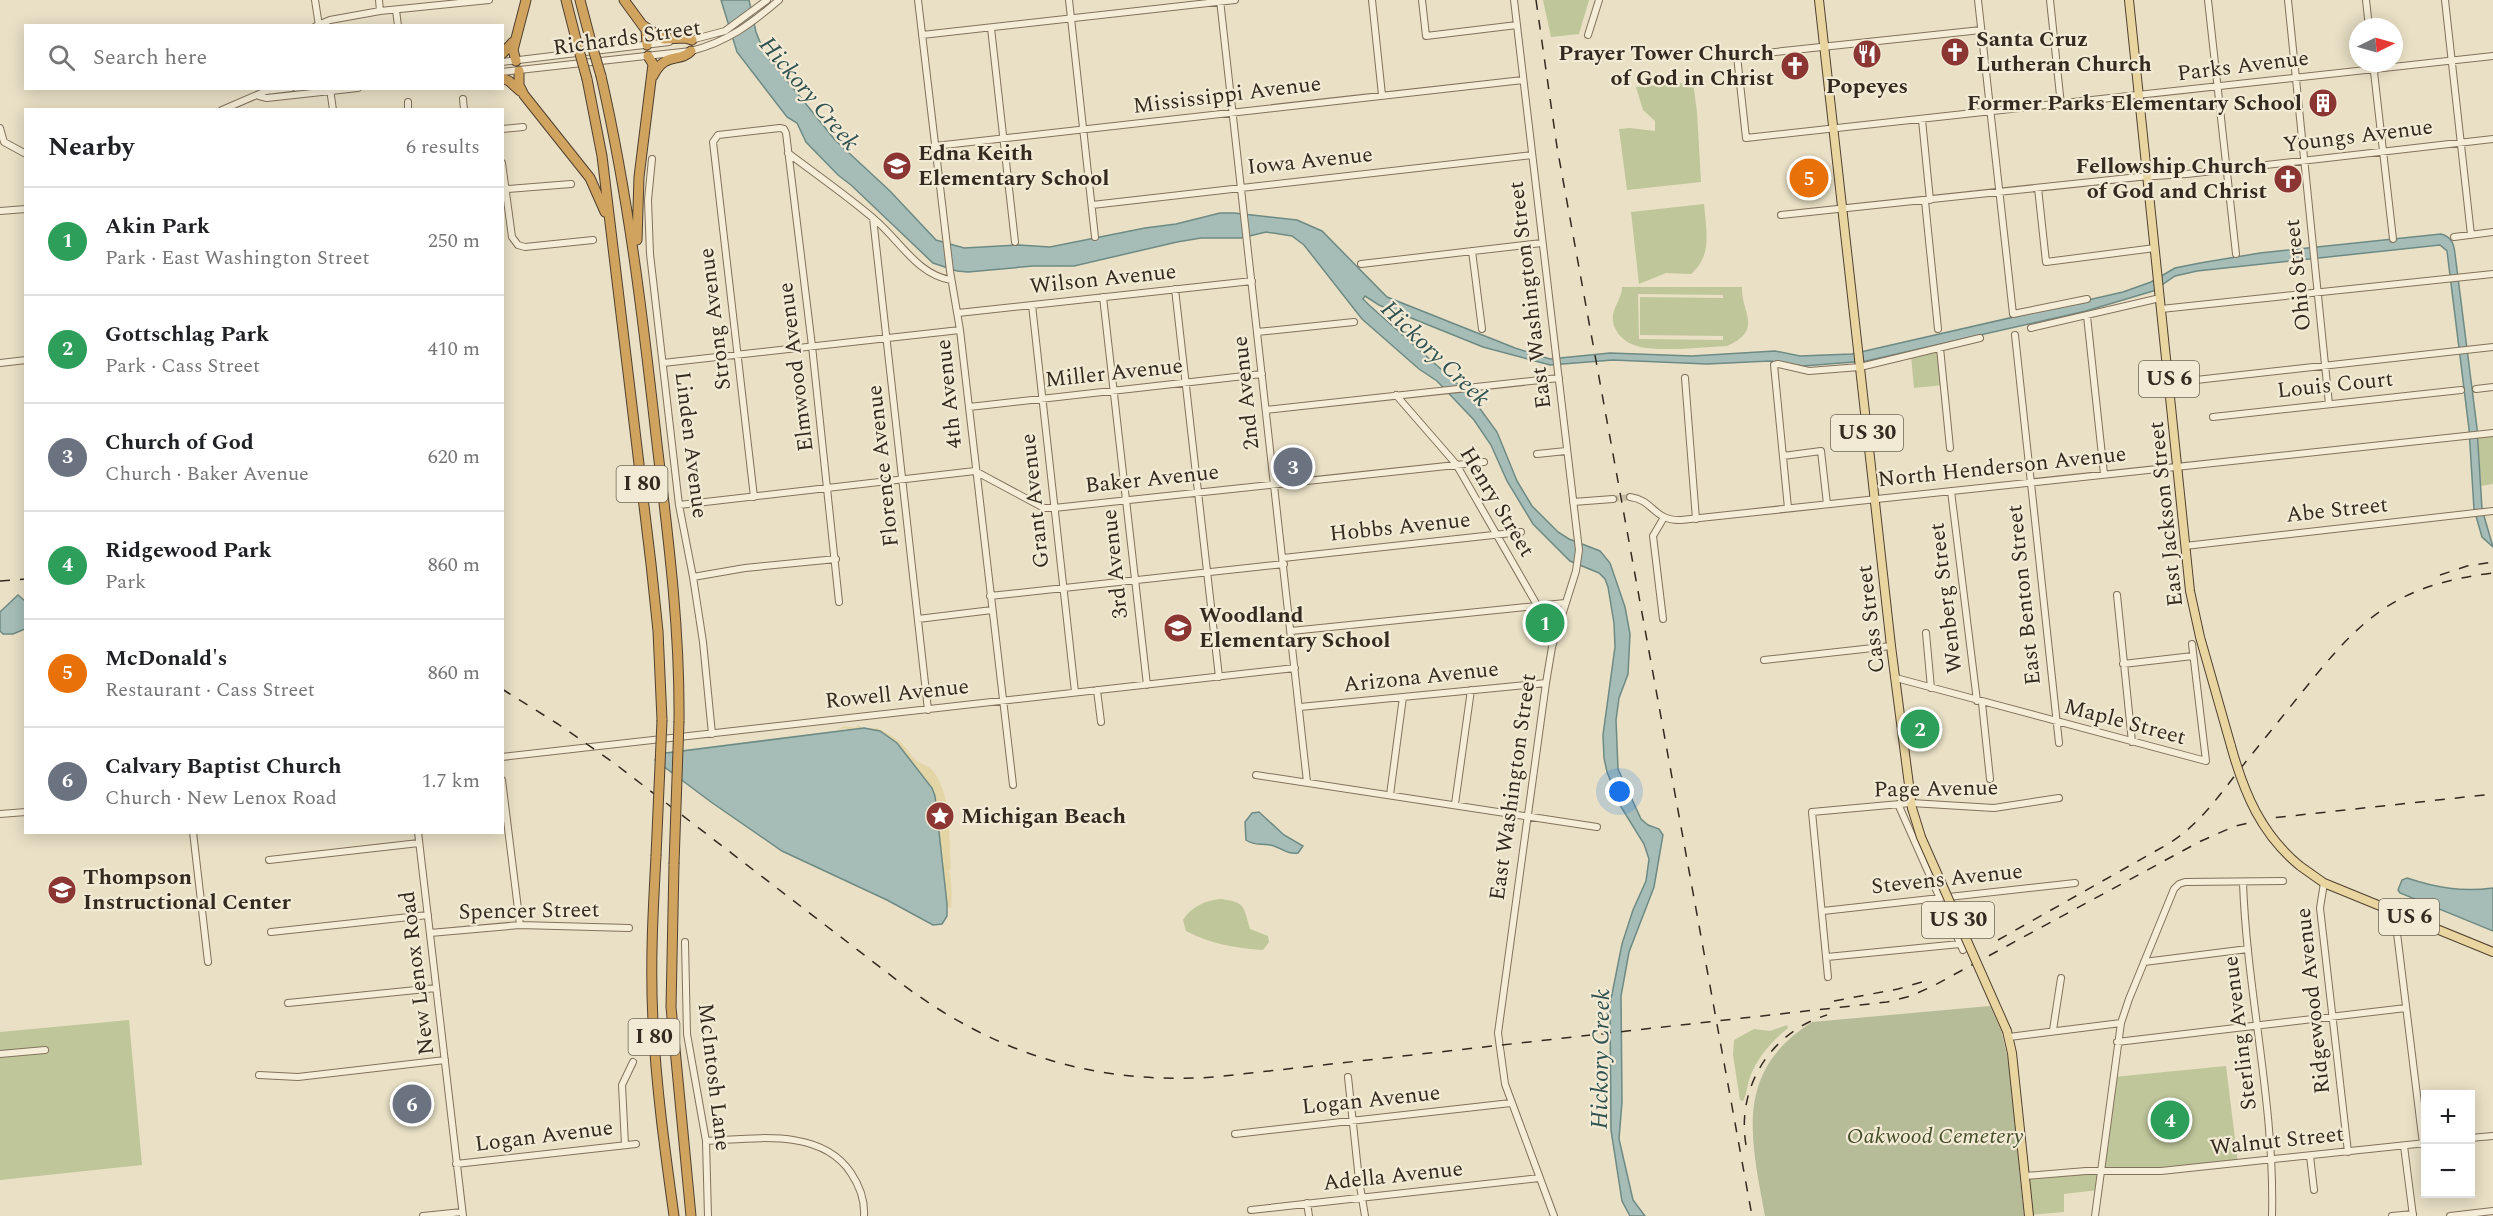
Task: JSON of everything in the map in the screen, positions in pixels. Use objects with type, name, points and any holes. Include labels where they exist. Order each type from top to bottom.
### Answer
[{"type":"highway","points":[[524,95],[519,85],[518,66],[513,50],[526,0]]},
{"type":"highway","name":"I 80","points":[[566,0],[587,79],[602,156],[657,620],[662,720],[652,938],[652,1020],[658,1097],[674,1216]]},
{"type":"highway","name":"I 80","points":[[580,0],[619,153],[637,264],[677,628],[679,721],[671,1008],[691,1216]]},
{"type":"highway","points":[[624,0],[644,26],[648,37],[647,45]]},
{"type":"highway","points":[[644,26],[664,39],[692,40]]},
{"type":"highway","points":[[504,52],[516,38]]},
{"type":"highway","points":[[648,86],[665,60],[692,51]]},
{"type":"highway","points":[[637,264],[639,177],[652,64],[648,56]]},
{"type":"highway","points":[[504,79],[524,95],[590,178],[602,201],[614,249]]},
{"type":"main road","name":"Cass Street","points":[[1819,0],[1912,806],[1921,837],[2008,1034],[2029,1216]]},
{"type":"main road","name":"East Jackson Street","points":[[2129,0],[2190,591],[2230,746],[2246,795],[2277,846],[2324,883]]},
{"type":"main road","name":"US 6","points":[[2324,883],[2493,952]]},
{"type":"street","points":[[315,0],[318,24]]},
{"type":"street","points":[[379,0],[380,11]]},
{"type":"street","points":[[320,24],[330,20],[380,11],[446,2],[489,0]]},
{"type":"street","name":"Richards Street","points":[[504,71],[518,66],[692,40],[725,31],[767,0]]},
{"type":"street","name":"4th Avenue","points":[[918,0],[951,280],[960,330],[1012,785]]},
{"type":"street","points":[[1069,0],[1085,129],[1095,237]]},
{"type":"street","points":[[922,35],[1235,0]]},
{"type":"street","points":[[1372,0],[1382,95]]},
{"type":"street","points":[[1422,0],[1426,36],[1518,25]]},
{"type":"street","name":"East Washington Street","points":[[1514,0],[1566,451],[1579,538],[1576,571],[1552,647],[1546,682],[1499,1016],[1501,1067],[1511,1103],[1554,1216]]},
{"type":"street","points":[[1588,35],[1599,0]]},
{"type":"street","points":[[1978,0],[2013,314],[2087,298]]},
{"type":"street","points":[[2050,0],[2061,105]]},
{"type":"street","points":[[2208,0],[2236,254]]},
{"type":"street","name":"Ohio Street","points":[[2288,0],[2329,404]]},
{"type":"street","points":[[2366,0],[2368,18]]},
{"type":"street","points":[[2445,0],[2471,235]]},
{"type":"street","name":"Richards Street","points":[[504,62],[518,66],[692,51],[727,39],[757,19],[775,1]]},
{"type":"street","name":"2nd Avenue","points":[[1221,1],[1307,782]]},
{"type":"street","points":[[396,10],[398,24]]},
{"type":"street","points":[[991,27],[1015,242]]},
{"type":"street","points":[[1824,47],[1981,30]]},
{"type":"street","points":[[647,45],[648,56]]},
{"type":"street","name":"Parks Avenue","points":[[1824,47],[1737,56],[1746,138],[2061,105],[2349,70]]},
{"type":"street","name":"Parks Avenue","points":[[2403,64],[2493,56]]},
{"type":"street","points":[[2375,72],[2393,239]]},
{"type":"street","name":"Mississippi Avenue","points":[[935,146],[1523,80]]},
{"type":"street","points":[[251,90],[251,99]]},
{"type":"street","points":[[227,108],[266,91],[274,90]]},
{"type":"street","points":[[259,96],[267,98],[330,90],[333,108]]},
{"type":"street","points":[[463,99],[464,108]]},
{"type":"street","points":[[408,102],[408,108]]},
{"type":"street","points":[[1922,120],[1938,329]]},
{"type":"street","points":[[504,129],[523,127]]},
{"type":"street","points":[[0,128],[4,142],[24,153]]},
{"type":"street","name":"Elmwood Avenue","points":[[714,138],[718,135],[784,129],[789,153],[812,346],[839,602]]},
{"type":"street","name":"Strong Avenue","points":[[714,138],[754,497]]},
{"type":"street","name":"Youngs Avenue","points":[[1780,215],[2227,169],[2493,138]]},
{"type":"street","points":[[789,153],[873,218],[920,265],[938,278],[951,280]]},
{"type":"street","name":"Iowa Avenue","points":[[1092,205],[1532,155]]},
{"type":"street","name":"Linden Avenue","points":[[652,159],[648,229],[679,505],[703,642],[712,734]]},
{"type":"street","points":[[504,173],[512,237],[518,245],[525,247],[593,240]]},
{"type":"street","points":[[507,189],[571,183]]},
{"type":"street","points":[[2038,188],[2046,262],[2155,248]]},
{"type":"street","points":[[0,211],[24,208]]},
{"type":"street","name":"Florence Avenue","points":[[873,218],[928,710]]},
{"type":"street","points":[[2454,237],[2493,232]]},
{"type":"street","points":[[1361,264],[1542,243]]},
{"type":"street","points":[[1472,251],[1482,329]]},
{"type":"street","points":[[2162,309],[2493,274]]},
{"type":"street","name":"Wilson Avenue","points":[[958,314],[1252,281]]},
{"type":"street","points":[[1175,289],[1219,677]]},
{"type":"street","points":[[2031,328],[2087,316],[2160,295]]},
{"type":"street","name":"3rd Avenue","points":[[1103,297],[1147,685]]},
{"type":"street","name":"Grant Avenue","points":[[1032,305],[1075,692]]},
{"type":"street","points":[[2087,316],[2104,474]]},
{"type":"street","points":[[1257,332],[1354,322]]},
{"type":"street","points":[[663,363],[960,330]]},
{"type":"street","name":"East Benton Street","points":[[2015,335],[2059,743]]},
{"type":"street","points":[[1788,507],[1774,365],[1809,371],[1860,367],[1980,339]]},
{"type":"street","points":[[2169,383],[2493,347]]},
{"type":"street","points":[[1940,348],[1950,448]]},
{"type":"street","points":[[0,363],[24,360]]},
{"type":"street","name":"Miller Avenue","points":[[969,407],[1262,374]]},
{"type":"street","points":[[1266,410],[1559,378]]},
{"type":"street","points":[[1685,378],[1696,519]]},
{"type":"street","points":[[2476,389],[2493,387]]},
{"type":"street","name":"Louis Court","points":[[2212,417],[2462,390]]},
{"type":"street","name":"Henry Street","points":[[1396,395],[1456,464],[1538,605]]},
{"type":"street","name":"North Henderson Avenue","points":[[1663,519],[1696,519],[1788,507],[2493,432]]},
{"type":"street","points":[[1537,454],[1566,451]]},
{"type":"street","points":[[1782,456],[1821,451],[1827,504]]},
{"type":"street","name":"Baker Avenue","points":[[975,471],[1044,508],[1054,508],[1484,462]]},
{"type":"street","points":[[679,505],[975,471]]},
{"type":"street","name":"Wenberg Street","points":[[1951,490],[1990,779]]},
{"type":"street","points":[[1630,497],[1644,502],[1663,519],[1653,536],[1663,619]]},
{"type":"street","points":[[1573,502],[1613,499]]},
{"type":"street","name":"Abe Street","points":[[2185,546],[2493,511]]},
{"type":"street","name":"Hobbs Avenue","points":[[990,596],[1207,572],[1521,532]]},
{"type":"street","points":[[693,576],[745,568],[836,559]]},
{"type":"street","points":[[2117,596],[2132,742]]},
{"type":"street","points":[[1291,632],[1565,603]]},
{"type":"street","points":[[918,619],[992,610]]},
{"type":"street","points":[[1926,633],[1931,688]]},
{"type":"street","points":[[2123,664],[2193,656],[2192,644]]},
{"type":"street","points":[[1764,660],[1892,646]]},
{"type":"street","name":"Maple Street","points":[[1896,678],[2206,761],[2193,656]]},
{"type":"street","name":"Rowell Avenue","points":[[504,757],[1296,668]]},
{"type":"street","name":"Arizona Avenue","points":[[1300,707],[1546,682]]},
{"type":"street","points":[[1097,690],[1101,722]]},
{"type":"street","points":[[1455,804],[1471,690]]},
{"type":"street","points":[[1390,795],[1403,697]]},
{"type":"street","points":[[1256,775],[1597,827]]},
{"type":"street","points":[[504,796],[520,925]]},
{"type":"street","name":"Page Avenue","points":[[1822,911],[1812,812],[1898,804],[1994,808],[2059,798]]},
{"type":"street","points":[[1827,957],[1962,947],[1898,804]]},
{"type":"street","points":[[0,814],[24,812]]},
{"type":"street","points":[[193,834],[208,962]]},
{"type":"street","name":"New Lenox Road","points":[[418,834],[462,1214]]},
{"type":"street","points":[[269,860],[419,843]]},
{"type":"street","points":[[2095,1216],[2121,1023],[2174,889],[2178,884],[2214,881],[2243,883],[2283,881]]},
{"type":"street","name":"Stevens Avenue","points":[[1822,911],[2075,883]]},
{"type":"street","name":"Sterling Avenue","points":[[2243,883],[2248,950],[2272,1160],[2272,1216]]},
{"type":"street","name":"Ridgewood Avenue","points":[[2324,883],[2320,908],[2348,1152]]},
{"type":"street","points":[[1822,911],[1828,977]]},
{"type":"street","points":[[2400,913],[2396,925],[2421,1121]]},
{"type":"street","points":[[271,932],[428,915]]},
{"type":"street","name":"Spencer Street","points":[[430,933],[520,925],[629,928]]},
{"type":"street","name":"McIntosh Lane","points":[[685,942],[687,1034],[706,1141],[708,1216]]},
{"type":"street","points":[[2144,962],[2248,950]]},
{"type":"street","points":[[2053,1030],[2061,978]]},
{"type":"street","points":[[288,1003],[436,988]]},
{"type":"street","points":[[2117,1042],[2406,1008]]},
{"type":"street","points":[[2008,1034],[2121,1023]]},
{"type":"street","points":[[0,1054],[45,1050]]},
{"type":"street","points":[[259,1075],[298,1077],[445,1060]]},
{"type":"street","points":[[625,1145],[622,1085],[633,1062]]},
{"type":"street","points":[[1348,1077],[1365,1216]]},
{"type":"street","name":"Logan Avenue","points":[[1235,1134],[1511,1103]]},
{"type":"street","points":[[2475,1138],[2493,1136]]},
{"type":"street","points":[[706,1141],[761,1138],[802,1141],[825,1148],[844,1162],[859,1185],[864,1216]]},
{"type":"street","name":"Logan Avenue","points":[[456,1164],[636,1144]]},
{"type":"street","name":"Walnut Street","points":[[2025,1176],[2161,1171],[2421,1144]]},
{"type":"street","points":[[2392,1216],[2413,1215],[2404,1146]]},
{"type":"street","points":[[2310,1155],[2314,1190]]},
{"type":"street","name":"Adella Avenue","points":[[1251,1210],[1539,1178]]},
{"type":"street","points":[[1307,1203],[1308,1216]]},
{"type":"street","points":[[2450,1216],[2493,1212]]},
{"type":"street","points":[[423,1216],[462,1214]]},
{"type":"green space","points":[[1543,0],[1589,0],[1579,34],[1551,37]]},
{"type":"green space","points":[[1693,82],[1701,182],[1627,190],[1619,129],[1655,131],[1655,121],[1643,110],[1636,87]]},
{"type":"green space","points":[[1704,204],[1707,233],[1703,259],[1698,267],[1691,274],[1666,273],[1639,284],[1631,212]]},
{"type":"green space","points":[[1622,287],[1742,287],[1748,327],[1738,340],[1727,346],[1653,349],[1630,344],[1618,333],[1613,322],[1614,312]],"holes":[[[1638,294],[1723,295],[1723,298],[1640,297],[1640,335],[1723,336],[1723,340],[1639,339]]]},
{"type":"green space","points":[[1939,349],[1943,385],[1914,388],[1911,356]]},
{"type":"green space","points":[[2493,433],[2493,484],[2481,486],[2478,434]]},
{"type":"green space","points":[[1557,609],[1550,635],[1539,635],[1537,611]]},
{"type":"green space","points":[[1937,714],[1940,741],[1904,744],[1901,718]]},
{"type":"green space","points":[[1220,899],[1239,903],[1244,910],[1250,929],[1268,936],[1269,942],[1263,950],[1223,945],[1186,931],[1183,920],[1194,908]]},
{"type":"green space","name":"Oakwood Cemetery","points":[[1990,1006],[2001,1030],[2008,1059],[2024,1216],[1765,1216],[1755,1160],[1754,1109],[1759,1085],[1769,1063],[1787,1042],[1812,1022]]},
{"type":"green space","points":[[129,1020],[142,1165],[0,1180],[0,1032]]},
{"type":"green space","points":[[1787,1025],[1788,1028],[1757,1062],[1743,1101],[1740,1100],[1733,1055],[1734,1040],[1754,1029],[1770,1031]]},
{"type":"green space","points":[[2226,1066],[2238,1163],[2162,1171],[2102,1171],[2114,1077]]},
{"type":"green space","points":[[2101,1172],[2098,1190],[2064,1194],[2064,1212],[2029,1215],[2025,1177]]},
{"type":"sand","points":[[858,725],[865,730],[877,728],[894,737],[916,760],[934,772],[940,783],[947,806],[951,908],[945,907],[849,730],[845,728],[837,731],[844,726],[855,728]]},
{"type":"water","points":[[721,0],[749,0],[756,32],[764,52],[835,140],[890,191],[936,240],[964,248],[1019,245],[1050,247],[1176,224],[1220,213],[1297,220],[1322,231],[1387,297],[1515,348],[1550,359],[1610,353],[1692,356],[1775,351],[1800,356],[1852,354],[2123,292],[2151,282],[2175,268],[2260,253],[2445,235],[2450,239],[2455,250],[2477,428],[2482,509],[2493,547],[2482,537],[2474,509],[2469,429],[2447,251],[2440,245],[2197,271],[2175,276],[2153,291],[2086,311],[1866,361],[1803,366],[1770,361],[1707,364],[1613,360],[1550,365],[1483,347],[1379,305],[1365,296],[1363,299],[1369,305],[1470,395],[1497,432],[1517,481],[1532,506],[1558,532],[1569,539],[1600,551],[1610,563],[1625,607],[1630,634],[1628,674],[1619,698],[1616,720],[1618,769],[1641,819],[1648,825],[1659,829],[1663,835],[1654,887],[1629,952],[1621,996],[1622,1102],[1619,1139],[1633,1200],[1645,1216],[1630,1216],[1622,1201],[1611,1130],[1610,1004],[1622,944],[1633,910],[1646,881],[1649,859],[1644,844],[1621,807],[1604,758],[1603,735],[1615,647],[1614,623],[1605,579],[1599,573],[1570,561],[1533,524],[1507,481],[1491,445],[1474,420],[1437,381],[1419,369],[1362,319],[1304,245],[1292,236],[1266,232],[1241,238],[1201,238],[1074,266],[1033,266],[968,272],[933,263],[838,175],[806,142],[797,123],[787,117],[737,52]]},
{"type":"water","points":[[18,595],[24,600],[24,629],[13,634],[3,634],[0,631],[0,612]]},
{"type":"water","points":[[864,728],[880,731],[897,743],[932,788],[935,796],[947,904],[947,916],[942,924],[933,925],[887,900],[782,851],[655,760],[658,754]]},
{"type":"water","points":[[1259,812],[1284,835],[1303,846],[1298,853],[1291,853],[1266,844],[1254,844],[1246,840],[1245,822],[1252,813]]},
{"type":"water","points":[[2407,878],[2450,888],[2471,890],[2493,888],[2493,931],[2400,893],[2398,890],[2402,880]]},
{"type":"tunnel","points":[[1613,499],[1630,497]]},
{"type":"railway","points":[[1536,0],[1557,147],[1752,1216]]},
{"type":"railway","points":[[2440,575],[2467,566],[2493,562]]},
{"type":"railway","points":[[1998,940],[2168,844],[2189,828],[2216,800],[2324,665],[2363,624],[2406,596],[2431,586],[2459,578],[2493,573]]},
{"type":"railway","points":[[0,581],[24,579]]},
{"type":"railway","points":[[504,690],[614,763],[902,984],[938,1009],[974,1030],[1012,1047],[1089,1070],[1130,1076],[1215,1077],[1887,1002],[1911,996],[1933,986],[2199,842],[2235,826],[2272,818],[2493,794]]},
{"type":"railway","points":[[1834,1001],[1898,989],[1925,981]]},
{"type":"railway","points":[[1746,1145],[1744,1123],[1747,1103],[1752,1083],[1762,1065],[1774,1048],[1789,1034],[1827,1015]]},
{"type":"place","name":"Santa Cruz Lutheran Church","points":[[1955,52]]},
{"type":"place","name":"Popeyes","points":[[1867,54]]},
{"type":"place","name":"Prayer Tower Church of God in Christ","points":[[1795,66]]},
{"type":"place","name":"Former Parks Elementary School","points":[[2323,103]]},
{"type":"place","name":"Edna Keith Elementary School","points":[[897,166]]},
{"type":"place","name":"McDonald's","points":[[1809,178]]},
{"type":"place","name":"Fellowship Church of God and Christ","points":[[2288,179]]},
{"type":"place","name":"Church of God","points":[[1293,467]]},
{"type":"place","name":"Akin Park","points":[[1545,623]]},
{"type":"place","name":"Woodland Elementary School","points":[[1178,628]]},
{"type":"place","name":"Gottschlag Park","points":[[1920,729]]},
{"type":"place","name":"Michigan Beach","points":[[940,816]]},
{"type":"place","name":"Thompson Instructional Center","points":[[62,890]]},
{"type":"place","name":"Calvary Baptist Church","points":[[412,1104]]},
{"type":"place","name":"Ridgewood Park","points":[[2170,1120]]},
{"type":"water label","name":"Hickory Creek","points":[[809,94]]},
{"type":"water label","name":"Hickory Creek","points":[[1435,354]]},
{"type":"water label","name":"Hickory Creek","points":[[1601,1059]]}]
